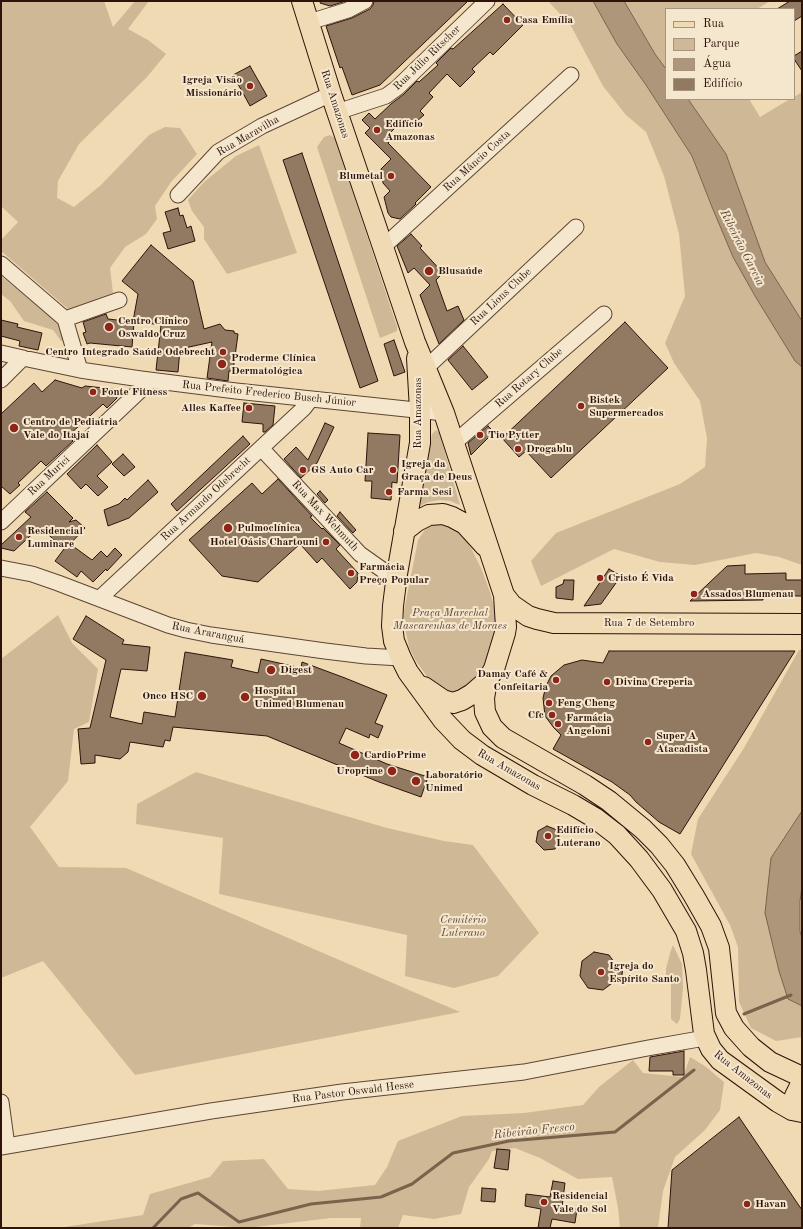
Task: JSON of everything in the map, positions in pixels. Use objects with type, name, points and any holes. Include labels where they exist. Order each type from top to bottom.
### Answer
[{"type":"main road","name":"Rua Amazonas","points":[[302,1],[334,103],[416,342],[444,413],[504,595],[506,627],[494,669],[487,681],[484,698],[485,712],[492,727],[503,738],[585,785],[644,828],[660,845],[690,890],[711,926],[719,948],[726,1013],[734,1028],[751,1047],[770,1062],[802,1077]]},
{"type":"main road","name":"Rua Amazonas","points":[[416,342],[420,410],[420,443],[397,574],[392,626],[394,641],[401,658],[442,720],[462,740],[482,755],[533,785],[574,805],[595,818],[617,835],[639,859],[662,890],[686,931],[696,970],[706,1038],[711,1049],[720,1060],[778,1102],[797,1111]]},
{"type":"main road","points":[[404,531],[417,521],[429,515],[443,514],[452,516],[465,524],[491,554]]},
{"type":"main road","name":"Rua 7 de Setembro","points":[[504,595],[512,605],[527,615],[554,623],[802,624]]},
{"type":"main road","points":[[413,678],[432,694],[443,700],[452,702],[462,700],[472,694],[487,681]]},
{"type":"main road","points":[[797,1111],[795,1096],[802,1082]]},
{"type":"street","points":[[309,22],[348,10],[365,1]]},
{"type":"street","name":"Rua Júlio Ritscher","points":[[334,103],[386,96],[397,88],[487,1]]},
{"type":"street","name":"Rua Mâncio Costa","points":[[383,247],[571,75]]},
{"type":"street","name":"Rua Maravilha","points":[[178,195],[218,152],[262,126],[334,103]]},
{"type":"street","name":"Rua Lions Clube","points":[[426,368],[576,227]]},
{"type":"street","points":[[1,264],[65,318],[80,370]]},
{"type":"street","points":[[65,318],[119,300]]},
{"type":"street","name":"Rua Rotary Clube","points":[[454,443],[604,314]]},
{"type":"street","name":"Rua Prefeito Frederico Busch Júnior","points":[[1,353],[80,370],[150,381],[444,413]]},
{"type":"street","points":[[1,380],[23,358]]},
{"type":"street","name":"Rua Murici","points":[[1,522],[150,381]]},
{"type":"street","name":"Rua Armando Odebrecht","points":[[100,598],[304,408],[311,399]]},
{"type":"street","name":"Rua Max Wehmuth","points":[[261,448],[360,554],[384,570],[397,574]]},
{"type":"street","name":"Rua Araranguá","points":[[1,568],[32,574],[100,598],[168,625],[186,630],[211,635],[325,651],[366,656],[401,658]]},
{"type":"street","name":"Rua Pastor Oswald Hesse","points":[[4,1147],[211,1111],[334,1093],[524,1072],[706,1038]]},
{"type":"street","points":[[1,1102],[4,1147]]},
{"type":"green space","points":[[1,1],[104,1],[113,27],[135,1],[149,1],[128,29],[148,40],[166,54],[147,77],[79,144],[58,181],[57,198],[74,207],[101,185],[149,135],[165,127],[180,128],[197,154],[171,182],[155,206],[157,219],[146,234],[125,247],[110,268],[113,293],[68,309],[1,251],[1,240],[18,222],[1,206]]},
{"type":"green space","points":[[548,1],[593,1],[617,44],[646,85],[692,156],[733,257],[795,361],[802,367],[802,565],[779,557],[756,553],[695,565],[660,562],[614,549],[541,586],[531,561],[556,533],[680,484],[705,467],[707,438],[700,401],[674,363],[665,343],[685,296],[679,234],[664,176],[646,132],[626,115],[603,86],[571,26]]},
{"type":"green space","points":[[624,1],[770,1],[759,8],[665,8],[665,68],[655,54]]},
{"type":"green space","points":[[802,92],[802,321],[765,262],[726,154],[689,100],[750,100],[760,117],[788,100],[795,100],[795,96]]},
{"type":"green space","points":[[330,135],[335,138],[397,327],[397,331],[380,338],[317,147],[324,137]]},
{"type":"green space","points":[[259,145],[297,253],[227,274],[204,239],[204,227],[192,211],[188,200],[204,182],[236,156]]},
{"type":"green space","points":[[1,276],[56,320],[65,340],[61,341],[53,330],[24,321],[10,301],[1,294]]},
{"type":"green space","points":[[436,430],[439,432],[460,505],[450,501],[440,500],[428,502],[420,506],[432,434]]},
{"type":"green space","name":"Praça Marechal Mascarenhas de Moraes","points":[[443,523],[460,532],[470,546],[481,568],[497,617],[497,630],[489,655],[477,678],[462,692],[449,693],[431,682],[416,661],[409,647],[404,623],[404,611],[418,540],[426,528],[433,524]]},
{"type":"green space","points":[[58,615],[72,643],[98,669],[89,722],[74,729],[68,781],[30,827],[59,867],[126,868],[460,1012],[135,1075],[43,961],[1,978],[1,659]]},
{"type":"green space","points":[[802,649],[802,811],[771,858],[788,999],[802,1006],[802,1037],[776,1041],[751,1028],[739,1002],[738,947],[730,925],[691,854],[698,819],[744,748],[799,650]]},
{"type":"green space","name":"Cemitério Luterano","points":[[196,772],[387,828],[444,841],[473,845],[539,933],[498,976],[454,988],[405,976],[407,935],[219,894],[223,838],[136,824],[137,804]]},
{"type":"green space","points":[[673,945],[682,964],[683,988],[680,1019],[677,1024],[671,1019],[671,983],[666,977],[666,969]]},
{"type":"green space","points":[[690,1057],[705,1066],[724,1082],[720,1110],[705,1130],[675,1157],[663,1191],[658,1228],[620,1228],[612,1177],[578,1179],[540,1158],[515,1148],[492,1151],[489,1159],[469,1187],[461,1214],[434,1219],[403,1215],[398,1228],[360,1228],[361,1218],[331,1218],[247,1228],[195,1224],[188,1228],[58,1228],[143,1215],[150,1194],[210,1177],[223,1161],[264,1159],[288,1189],[318,1191],[375,1185],[387,1167],[398,1141],[462,1116],[524,1113],[583,1105],[599,1087],[633,1060],[643,1073],[683,1077]]},
{"type":"water","name":"Ribeirão Garcia","points":[[593,1],[624,1],[655,54],[665,68],[665,100],[689,100],[726,154],[765,262],[802,321],[802,367],[795,361],[733,257],[692,156],[646,85],[617,44]]},
{"type":"water","points":[[802,811],[802,887],[800,901],[800,931],[802,938],[802,1006],[788,999],[779,971],[765,913],[771,858]]},
{"type":"building","points":[[321,1],[346,1],[330,6],[320,3]]},
{"type":"building","points":[[374,1],[468,1],[380,85],[352,95],[342,67],[340,68],[326,26],[352,18],[370,9]]},
{"type":"building","points":[[790,1],[802,1],[802,16],[795,20],[795,8],[779,8]]},
{"type":"building","points":[[503,4],[523,25],[493,55],[490,52],[472,69],[475,72],[460,87],[447,74],[429,93],[433,97],[420,111],[424,115],[410,127],[403,120],[387,136],[391,140],[388,143],[431,187],[400,219],[391,217],[388,213],[384,197],[390,191],[383,183],[381,169],[391,159],[365,133],[370,128],[362,120],[369,113],[375,119],[417,81],[419,82],[438,65],[436,63],[451,48],[453,49]]},
{"type":"building","points":[[802,51],[802,71],[795,60],[795,55]]},
{"type":"building","name":"Igreja Visão Missionário","points":[[250,66],[267,96],[250,106],[233,75]]},
{"type":"building","points":[[302,153],[378,381],[360,388],[283,160]]},
{"type":"building","points":[[178,208],[180,216],[183,215],[187,228],[191,226],[195,241],[168,249],[163,233],[171,231],[165,212]]},
{"type":"building","points":[[411,234],[422,246],[420,248],[443,273],[436,280],[447,311],[458,306],[464,320],[439,344],[420,295],[430,285],[414,268],[408,273],[397,246]]},
{"type":"building","points":[[151,245],[193,281],[204,329],[220,324],[225,330],[234,331],[234,333],[238,334],[233,371],[229,371],[228,381],[207,378],[212,342],[180,349],[178,372],[156,370],[161,325],[133,321],[138,294],[122,281]]},
{"type":"building","name":"Centro Clínico Oswaldo Cruz","points":[[106,314],[108,319],[134,322],[132,347],[87,344],[83,333],[86,332],[83,322]]},
{"type":"building","points":[[1,320],[18,324],[17,327],[42,333],[38,350],[19,346],[20,341],[1,336]]},
{"type":"building","name":"Bistek Supermercados","points":[[625,322],[668,368],[551,478],[526,451],[519,457],[502,438]]},
{"type":"building","points":[[394,340],[405,372],[394,376],[384,344]]},
{"type":"building","points":[[463,346],[488,377],[472,390],[448,360]]},
{"type":"building","points":[[55,380],[82,388],[85,386],[114,389],[117,398],[107,408],[103,404],[68,436],[73,441],[46,466],[41,461],[18,483],[20,485],[10,494],[1,486],[1,414],[34,383],[42,392]]},
{"type":"building","points":[[244,403],[275,406],[273,425],[263,432],[263,424],[242,422]]},
{"type":"building","points":[[325,423],[334,427],[317,463],[301,478],[284,459],[296,447],[308,460]]},
{"type":"building","name":"Tio Pytter","points":[[488,426],[494,432],[471,455],[468,443]]},
{"type":"building","points":[[368,433],[400,435],[397,483],[392,482],[391,500],[371,498],[372,481],[365,481]]},
{"type":"building","points":[[243,436],[250,444],[177,511],[171,504]]},
{"type":"building","points":[[97,445],[112,462],[97,476],[108,487],[98,496],[86,484],[81,489],[67,474]]},
{"type":"building","points":[[123,454],[135,467],[124,476],[112,464]]},
{"type":"building","points":[[278,479],[312,516],[310,517],[340,545],[336,549],[358,573],[357,582],[350,589],[322,558],[317,563],[300,544],[258,582],[222,576],[189,540],[252,483],[262,494]]},
{"type":"building","points":[[148,480],[158,492],[129,518],[108,526],[104,510],[119,504],[125,498],[127,500]]},
{"type":"building","points":[[320,491],[328,500],[325,503],[317,494]]},
{"type":"building","points":[[47,492],[73,518],[69,522],[76,520],[85,528],[70,544],[92,560],[101,551],[107,557],[115,548],[122,555],[107,571],[106,569],[93,582],[81,571],[77,577],[55,561],[64,549],[40,527],[14,551],[1,548],[1,545],[31,517],[25,512]]},
{"type":"building","points":[[340,512],[356,530],[353,533],[337,516]]},
{"type":"building","points":[[745,565],[745,574],[786,573],[786,580],[802,580],[802,596],[763,596],[763,600],[690,601],[727,566]]},
{"type":"building","points":[[609,569],[621,576],[601,604],[584,606]]},
{"type":"building","points":[[564,580],[574,580],[573,600],[556,598],[556,587],[563,584]]},
{"type":"building","points":[[86,616],[124,640],[122,644],[150,647],[147,671],[121,669],[110,717],[142,724],[144,712],[175,717],[185,652],[233,660],[231,667],[258,673],[261,659],[301,668],[302,662],[387,695],[375,723],[383,726],[378,738],[370,734],[369,738],[346,728],[339,743],[387,764],[428,777],[421,797],[379,782],[267,736],[173,727],[170,741],[165,740],[163,747],[130,742],[128,752],[120,759],[95,755],[95,763],[81,764],[78,729],[90,728],[106,660],[73,639]]},
{"type":"building","name":"Super A Atacadista","points":[[609,651],[795,651],[680,834],[659,822],[630,795],[612,782],[553,749],[561,735],[545,716],[543,698],[546,686],[551,676],[564,665],[582,660],[603,663]]},
{"type":"building","name":"Edifício Luterano","points":[[547,826],[557,830],[560,840],[555,849],[544,850],[536,842],[538,831]]},
{"type":"building","name":"Igreja do Espírito Santo","points":[[594,952],[609,955],[617,966],[623,967],[621,982],[615,981],[603,990],[588,988],[580,976],[582,961]]},
{"type":"building","points":[[684,1051],[684,1075],[673,1075],[673,1071],[649,1071],[650,1057]]},
{"type":"building","points":[[739,1117],[802,1210],[802,1226],[800,1228],[668,1228],[672,1170]]},
{"type":"building","points":[[497,1149],[510,1150],[508,1170],[494,1168]]},
{"type":"building","name":"Residencial Vale do Sol","points":[[553,1181],[565,1183],[562,1207],[577,1209],[575,1223],[552,1219],[550,1228],[538,1228],[541,1209],[525,1206],[526,1194],[550,1197]]},
{"type":"building","points":[[482,1188],[496,1189],[495,1202],[481,1201]]},
{"type":"waterway","name":"Ribeirão Fresco","points":[[744,1014],[791,995]]},
{"type":"waterway","name":"Ribeirão Fresco","points":[[153,1228],[181,1199],[198,1193],[239,1222],[311,1204],[381,1197],[412,1184],[453,1153],[509,1141],[615,1132],[694,1070]]},
{"type":"place","name":"Casa Emília","points":[[507,20]]},
{"type":"place","name":"Igreja Visão Missionário","points":[[250,86]]},
{"type":"place","name":"Edifício Amazonas","points":[[377,130]]},
{"type":"place","name":"Blumetal","points":[[391,176]]},
{"type":"place","name":"Blusaúde","points":[[429,271]]},
{"type":"place","name":"Centro Clínico Oswaldo Cruz","points":[[109,327]]},
{"type":"place","name":"Centro Integrado Saúde Odebrecht","points":[[223,352]]},
{"type":"place","name":"Proderme Clínica Dermatológica","points":[[222,364]]},
{"type":"place","name":"Fonte Fitness","points":[[93,392]]},
{"type":"place","name":"Bistek Supermercados","points":[[581,406]]},
{"type":"place","name":"Alles Kaffee","points":[[249,408]]},
{"type":"place","name":"Centro de Pediatria Vale do Itajaí","points":[[14,428]]},
{"type":"place","name":"Tio Pytter","points":[[480,435]]},
{"type":"place","name":"Drogablu","points":[[518,449]]},
{"type":"place","name":"GS Auto Car","points":[[303,470]]},
{"type":"place","name":"Igreja da Graça de Deus","points":[[393,470]]},
{"type":"place","name":"Farma Sesi","points":[[389,492]]},
{"type":"place","name":"Pulmoclínica","points":[[228,528]]},
{"type":"place","name":"Residencial Luminare","points":[[19,537]]},
{"type":"place","name":"Hotel Oásis Chartouni","points":[[326,542]]},
{"type":"place","name":"Farmácia Preço Popular","points":[[351,573]]},
{"type":"place","name":"Cristo É Vida","points":[[600,578]]},
{"type":"place","name":"Assados Blumenau","points":[[694,594]]},
{"type":"place","name":"Digest","points":[[271,670]]},
{"type":"place","name":"Damay Café & Confeitaria","points":[[556,680]]},
{"type":"place","name":"Divina Creperia","points":[[607,682]]},
{"type":"place","name":"Onco HSC","points":[[202,696]]},
{"type":"place","name":"Hospital Unimed Blumenau","points":[[245,697]]},
{"type":"place","name":"Feng Cheng","points":[[549,703]]},
{"type":"place","name":"Cfc","points":[[552,715]]},
{"type":"place","name":"Farmácia Angeloni","points":[[558,724]]},
{"type":"place","name":"Super A Atacadista","points":[[648,742]]},
{"type":"place","name":"CardioPrime","points":[[355,755]]},
{"type":"place","name":"Uroprime","points":[[392,771]]},
{"type":"place","name":"Laboratório Unimed","points":[[416,781]]},
{"type":"place","name":"Edifício Luterano","points":[[548,836]]},
{"type":"place","name":"Igreja do Espírito Santo","points":[[601,972]]},
{"type":"place","name":"Residencial Vale do Sol","points":[[544,1202]]},
{"type":"place","name":"Havan","points":[[747,1204]]}]
